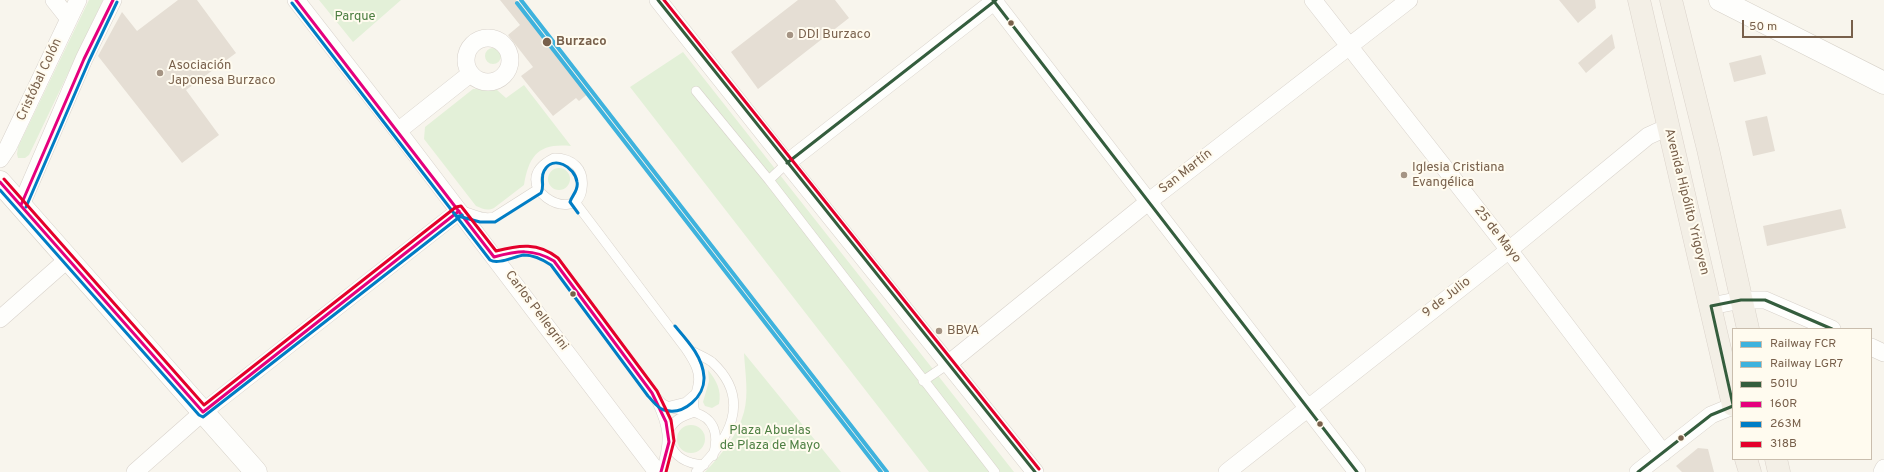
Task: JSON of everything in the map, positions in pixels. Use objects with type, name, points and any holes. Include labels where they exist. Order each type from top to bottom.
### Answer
[{"type":"main road","name":"Avenida Hipólito Yrigoyen","points":[[1639,0],[1732,401]]},
{"type":"main road","points":[[1720,0],[1884,83]]},
{"type":"main road","points":[[1676,6],[1748,328]]},
{"type":"main road","points":[[0,182],[256,472]]},
{"type":"main road","points":[[1746,460],[1750,472]]},
{"type":"main road","points":[[1776,460],[1779,472]]},
{"type":"street","points":[[54,0],[69,19]]},
{"type":"street","name":"Cristóbal Colón","points":[[0,159],[8,146],[78,0]]},
{"type":"street","points":[[21,205],[84,58],[113,0]]},
{"type":"street","name":"Carlos Pellegrini","points":[[296,0],[494,256],[657,472]]},
{"type":"street","points":[[658,0],[1034,472]]},
{"type":"street","name":"25 de Mayo","points":[[1313,0],[1509,250],[1663,453]]},
{"type":"street","name":"San Martín","points":[[948,364],[1148,202],[1409,0]]},
{"type":"street","points":[[787,163],[994,1],[1357,472]]},
{"type":"street","points":[[398,131],[470,74]]},
{"type":"street","name":"9 de Julio","points":[[1227,472],[1509,250],[1648,136],[1668,127]]},
{"type":"street","points":[[135,472],[203,412],[459,211]]},
{"type":"street","points":[[0,319],[68,259]]},
{"type":"street","points":[[1711,306],[1741,300],[1765,300],[1830,328]]},
{"type":"street","points":[[1872,347],[1884,353]]},
{"type":"street","points":[[1638,472],[1711,415],[1732,406]]},
{"type":"street","points":[[1882,472],[1884,468]]},
{"type":"lane","points":[[696,91],[769,180],[995,472]]},
{"type":"lane","points":[[554,158],[566,158],[574,163],[583,182],[582,194],[576,202],[569,205],[557,204],[543,195],[538,189],[536,181],[537,171],[544,163],[554,158]]},
{"type":"lane","points":[[769,180],[787,163]]},
{"type":"lane","points":[[459,211],[487,219],[494,217],[538,189]]},
{"type":"lane","points":[[576,202],[686,349],[696,365],[699,377],[698,387],[692,403],[695,412]]},
{"type":"lane","points":[[494,256],[520,250],[532,250],[545,254],[554,261],[652,393],[663,404],[695,412],[708,419],[715,430],[717,442],[713,456]]},
{"type":"lane","points":[[686,349],[710,361],[729,384],[734,397],[734,411],[728,429],[713,456],[696,472]]},
{"type":"lane","points":[[924,381],[948,364]]},
{"type":"lane","points":[[652,393],[666,422],[668,432],[668,442],[661,472]]},
{"type":"lane","points":[[669,406],[686,402],[694,395]]},
{"type":"lane","points":[[668,432],[673,422],[681,416],[695,412]]},
{"type":"lane","points":[[668,442],[673,452],[681,459],[692,464],[704,465]]},
{"type":"green space","points":[[89,0],[103,0],[29,155],[25,158],[18,158],[18,147]]},
{"type":"green space","name":"Parque","points":[[319,0],[401,0],[353,42]]},
{"type":"green space","points":[[490,48],[496,48],[501,53],[499,62],[496,64],[490,64],[485,59],[485,53]]},
{"type":"green space","points":[[683,52],[1014,472],[929,472],[630,87]]},
{"type":"green space","points":[[524,85],[571,146],[551,147],[543,149],[537,153],[529,166],[524,185],[494,208],[483,209],[476,206],[424,139],[425,127],[473,89],[497,90],[506,98]]},
{"type":"green space","points":[[559,168],[567,171],[570,179],[567,187],[559,190],[551,187],[548,179],[551,171]]},
{"type":"green space","name":"Plaza Abuelas de Plaza de Mayo","points":[[744,353],[841,472],[705,472],[717,459],[733,437],[738,429],[744,412],[746,383]]},
{"type":"green space","points":[[708,370],[716,381],[720,394],[719,404],[712,408],[705,406],[703,402],[709,381]]},
{"type":"green space","points":[[691,425],[701,429],[705,439],[701,449],[691,453],[681,449],[677,439],[681,429]]},
{"type":"building","name":"Asociación Japonesa Burzaco","points":[[178,0],[197,0],[236,53],[186,90],[219,135],[182,163],[98,56],[122,12],[137,31]]},
{"type":"building","points":[[500,0],[516,0],[589,93],[579,101],[576,98],[553,116],[521,76],[533,67],[508,35],[520,25]]},
{"type":"building","name":"DDI Burzaco","points":[[798,0],[835,0],[849,18],[758,89],[731,52]]},
{"type":"building","points":[[1559,0],[1595,0],[1596,8],[1578,23]]},
{"type":"building","points":[[1612,34],[1615,48],[1586,73],[1578,63]]},
{"type":"building","points":[[1761,55],[1766,74],[1734,82],[1729,63]]},
{"type":"building","points":[[1767,116],[1775,151],[1753,156],[1745,121]]},
{"type":"building","points":[[1841,209],[1846,228],[1767,246],[1763,226]]},
{"type":"building","points":[[1698,448],[1708,449],[1714,472],[1682,472],[1676,466]]},
{"type":"rail line","name":"FCR","points":[[521,0],[887,472]]},
{"type":"rail line","name":"LGR7","points":[[517,3],[881,472]]},
{"type":"transit line","name":"160R","points":[[21,205],[84,59],[113,0]]},
{"type":"transit line","name":"160R","points":[[296,0],[494,257]]},
{"type":"transit line","name":"501U","points":[[658,0],[1035,472]]},
{"type":"transit line","name":"318B","points":[[664,0],[1039,469]]},
{"type":"transit line","name":"501U","points":[[993,0],[1357,472]]},
{"type":"transit line","name":"501U","points":[[787,163],[996,0]]},
{"type":"transit line","name":"263M","points":[[26,207],[89,61],[117,2]]},
{"type":"transit line","name":"263M","points":[[292,3],[490,260],[507,260],[528,255],[538,258],[551,265],[648,396],[659,408],[672,411],[679,410],[692,403],[701,391],[704,377],[698,356],[675,326]]},
{"type":"transit line","name":"263M","points":[[458,216],[480,222],[495,222],[541,193],[543,188],[542,176],[548,166],[553,163],[563,164],[568,167],[575,177],[577,188],[570,202],[578,213]]},
{"type":"transit line","name":"318B","points":[[4,179],[204,405],[456,207],[461,206],[496,251],[513,247],[528,246],[543,249],[558,258],[657,391],[671,420],[674,441],[666,472]]},
{"type":"transit line","name":"160R","points":[[0,182],[203,412],[459,211]]},
{"type":"transit line","name":"263M","points":[[0,190],[199,415],[203,417],[462,215]]},
{"type":"transit line","name":"160R","points":[[494,257],[510,253],[532,252],[554,261],[652,393],[666,422],[669,442],[661,472]]},
{"type":"transit line","name":"501U","points":[[1732,400],[1711,306],[1741,300],[1765,300],[1830,328]]},
{"type":"transit line","name":"501U","points":[[1638,472],[1711,415],[1732,406]]},
{"type":"place","name":"DDI Burzaco","points":[[790,35]]},
{"type":"place","name":"Burzaco","points":[[547,42]]},
{"type":"place","name":"Asociación Japonesa Burzaco","points":[[160,73]]},
{"type":"place","name":"Iglesia Cristiana Evangélica","points":[[1404,175]]},
{"type":"place","name":"BBVA","points":[[939,331]]}]
